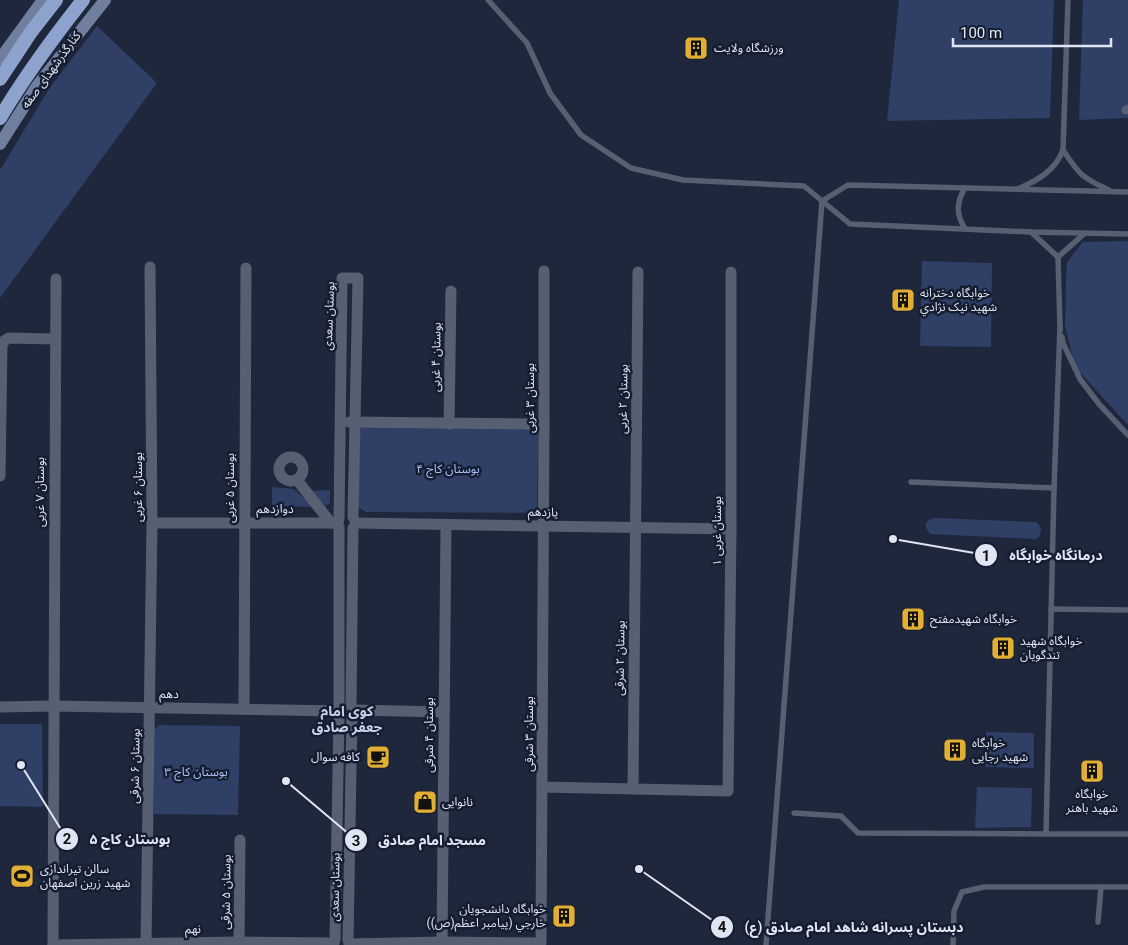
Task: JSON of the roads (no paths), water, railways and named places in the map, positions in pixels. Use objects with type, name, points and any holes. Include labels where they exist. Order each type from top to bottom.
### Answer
[{"type":"highway","points":[[0,79],[31,32],[56,0]]},
{"type":"highway","points":[[0,118],[46,48],[83,0]]},
{"type":"main road","points":[[0,59],[43,0]]},
{"type":"main road","name":"کنارگذرشهدای صفه","points":[[0,144],[37,86],[105,0]]},
{"type":"street","name":"بوستان ۶ غربی","points":[[150,267],[152,523],[150,707]]},
{"type":"street","name":"بوستان ۵ غربی","points":[[244,709],[246,268]]},
{"type":"street","name":"بوستان ۳ غربی","points":[[543,525],[544,271]]},
{"type":"street","name":"بوستان ۲ غربی","points":[[636,527],[638,272]]},
{"type":"street","name":"بوستان غربی ۱","points":[[632,789],[728,791],[731,272]]},
{"type":"street","name":"بوستان سعدی","points":[[334,943],[339,711],[337,523],[342,278],[358,278],[349,943]]},
{"type":"street","name":"بوستان ۷ غربی","points":[[52,945],[56,279]]},
{"type":"street","name":"بوستان ۴ غربی","points":[[449,424],[451,291]]},
{"type":"street","points":[[0,476],[2,346],[4,341],[8,338],[55,339]]},
{"type":"street","points":[[340,422],[544,424]]},
{"type":"street","points":[[297,480],[337,523]]},
{"type":"street","name":"دوازدهم","points":[[152,523],[337,523],[345,514],[354,523]]},
{"type":"street","name":"یازدهم","points":[[354,523],[731,529]]},
{"type":"street","name":"بوستان ۴ شرقی","points":[[442,944],[446,524]]},
{"type":"street","name":"بوستان ۳ شرقی","points":[[442,944],[541,943],[543,525]]},
{"type":"street","name":"بوستان ۲ شرقی","points":[[632,789],[636,527]]},
{"type":"street","name":"دهم","points":[[0,706],[339,711],[346,718],[352,710],[443,712]]},
{"type":"street","name":"بوستان ۶ شرقی","points":[[146,944],[150,707]]},
{"type":"street","points":[[542,787],[632,789]]},
{"type":"street","name":"بوستان ۵ شرقی","points":[[239,944],[240,840]]},
{"type":"street","name":"نهم","points":[[52,945],[334,943],[340,936],[345,937],[349,943]]},
{"type":"street","points":[[349,943],[442,944]]},
{"type":"lane","points":[[488,0],[527,43],[550,93],[581,135],[631,168],[683,180],[804,186],[850,224],[1128,234]]},
{"type":"lane","points":[[1016,190],[1038,180],[1046,174],[1060,160],[1063,150],[1068,0]]},
{"type":"lane","points":[[1063,150],[1077,171],[1090,181],[1113,192]]},
{"type":"lane","points":[[822,201],[848,185],[1128,192]]},
{"type":"lane","points":[[965,188],[959,199],[958,208],[959,220],[965,229]]},
{"type":"lane","points":[[766,945],[822,201]]},
{"type":"lane","points":[[1031,232],[1058,257],[1060,326],[1054,488],[1046,834]]},
{"type":"lane","points":[[1058,257],[1085,233]]},
{"type":"lane","points":[[1060,326],[1063,343],[1080,379],[1099,404],[1128,435]]},
{"type":"lane","points":[[911,482],[1054,488]]},
{"type":"lane","points":[[1051,609],[1128,610]]},
{"type":"lane","points":[[794,813],[841,816],[858,833],[1128,834]]},
{"type":"lane","points":[[953,945],[954,910],[962,892],[984,887],[1128,887]]},
{"type":"lane","points":[[1098,922],[1101,887]]},
{"type":"place","name":"ورزشگاه ولایت","points":[[696,48]]},
{"type":"place","name":"خوابگاه دخترانه شهيد نيک نژادي","points":[[903,300]]},
{"type":"place","name":"درمانگاه خوابگاه","points":[[893,539]]},
{"type":"place","name":"خوابگاه شهیدمفتح","points":[[913,619]]},
{"type":"place","name":"خوابگاه شهید تندگویان","points":[[1003,648]]},
{"type":"place","name":"خوابگاه شهید رجایی","points":[[955,750]]},
{"type":"place","name":"کافه سوال","points":[[378,757]]},
{"type":"place","name":"بوستان کاج ۵","points":[[21,765]]},
{"type":"place","name":"خوابگاه شهید باهنر","points":[[1092,771]]},
{"type":"place","name":"مسجد امام صادق","points":[[286,781]]},
{"type":"place","name":"نانوایی","points":[[425,802]]},
{"type":"place","name":"دبستان پسرانه شاهد امام صادق (ع)","points":[[639,869]]},
{"type":"place","name":"سالن تیراندازی شهید زرین اصفهان","points":[[22,876]]},
{"type":"place","name":"خوابگاه دانشجويان خارجي (پيامبر اعظم(ص))","points":[[564,916]]},
{"type":"district","name":"کوی امام جعفر صادق","points":[[347,720]]},
{"type":"park label","name":"بوستان کاج ۴","points":[[448,469]]},
{"type":"park label","name":"بوستان کاج ۳","points":[[196,772]]}]
